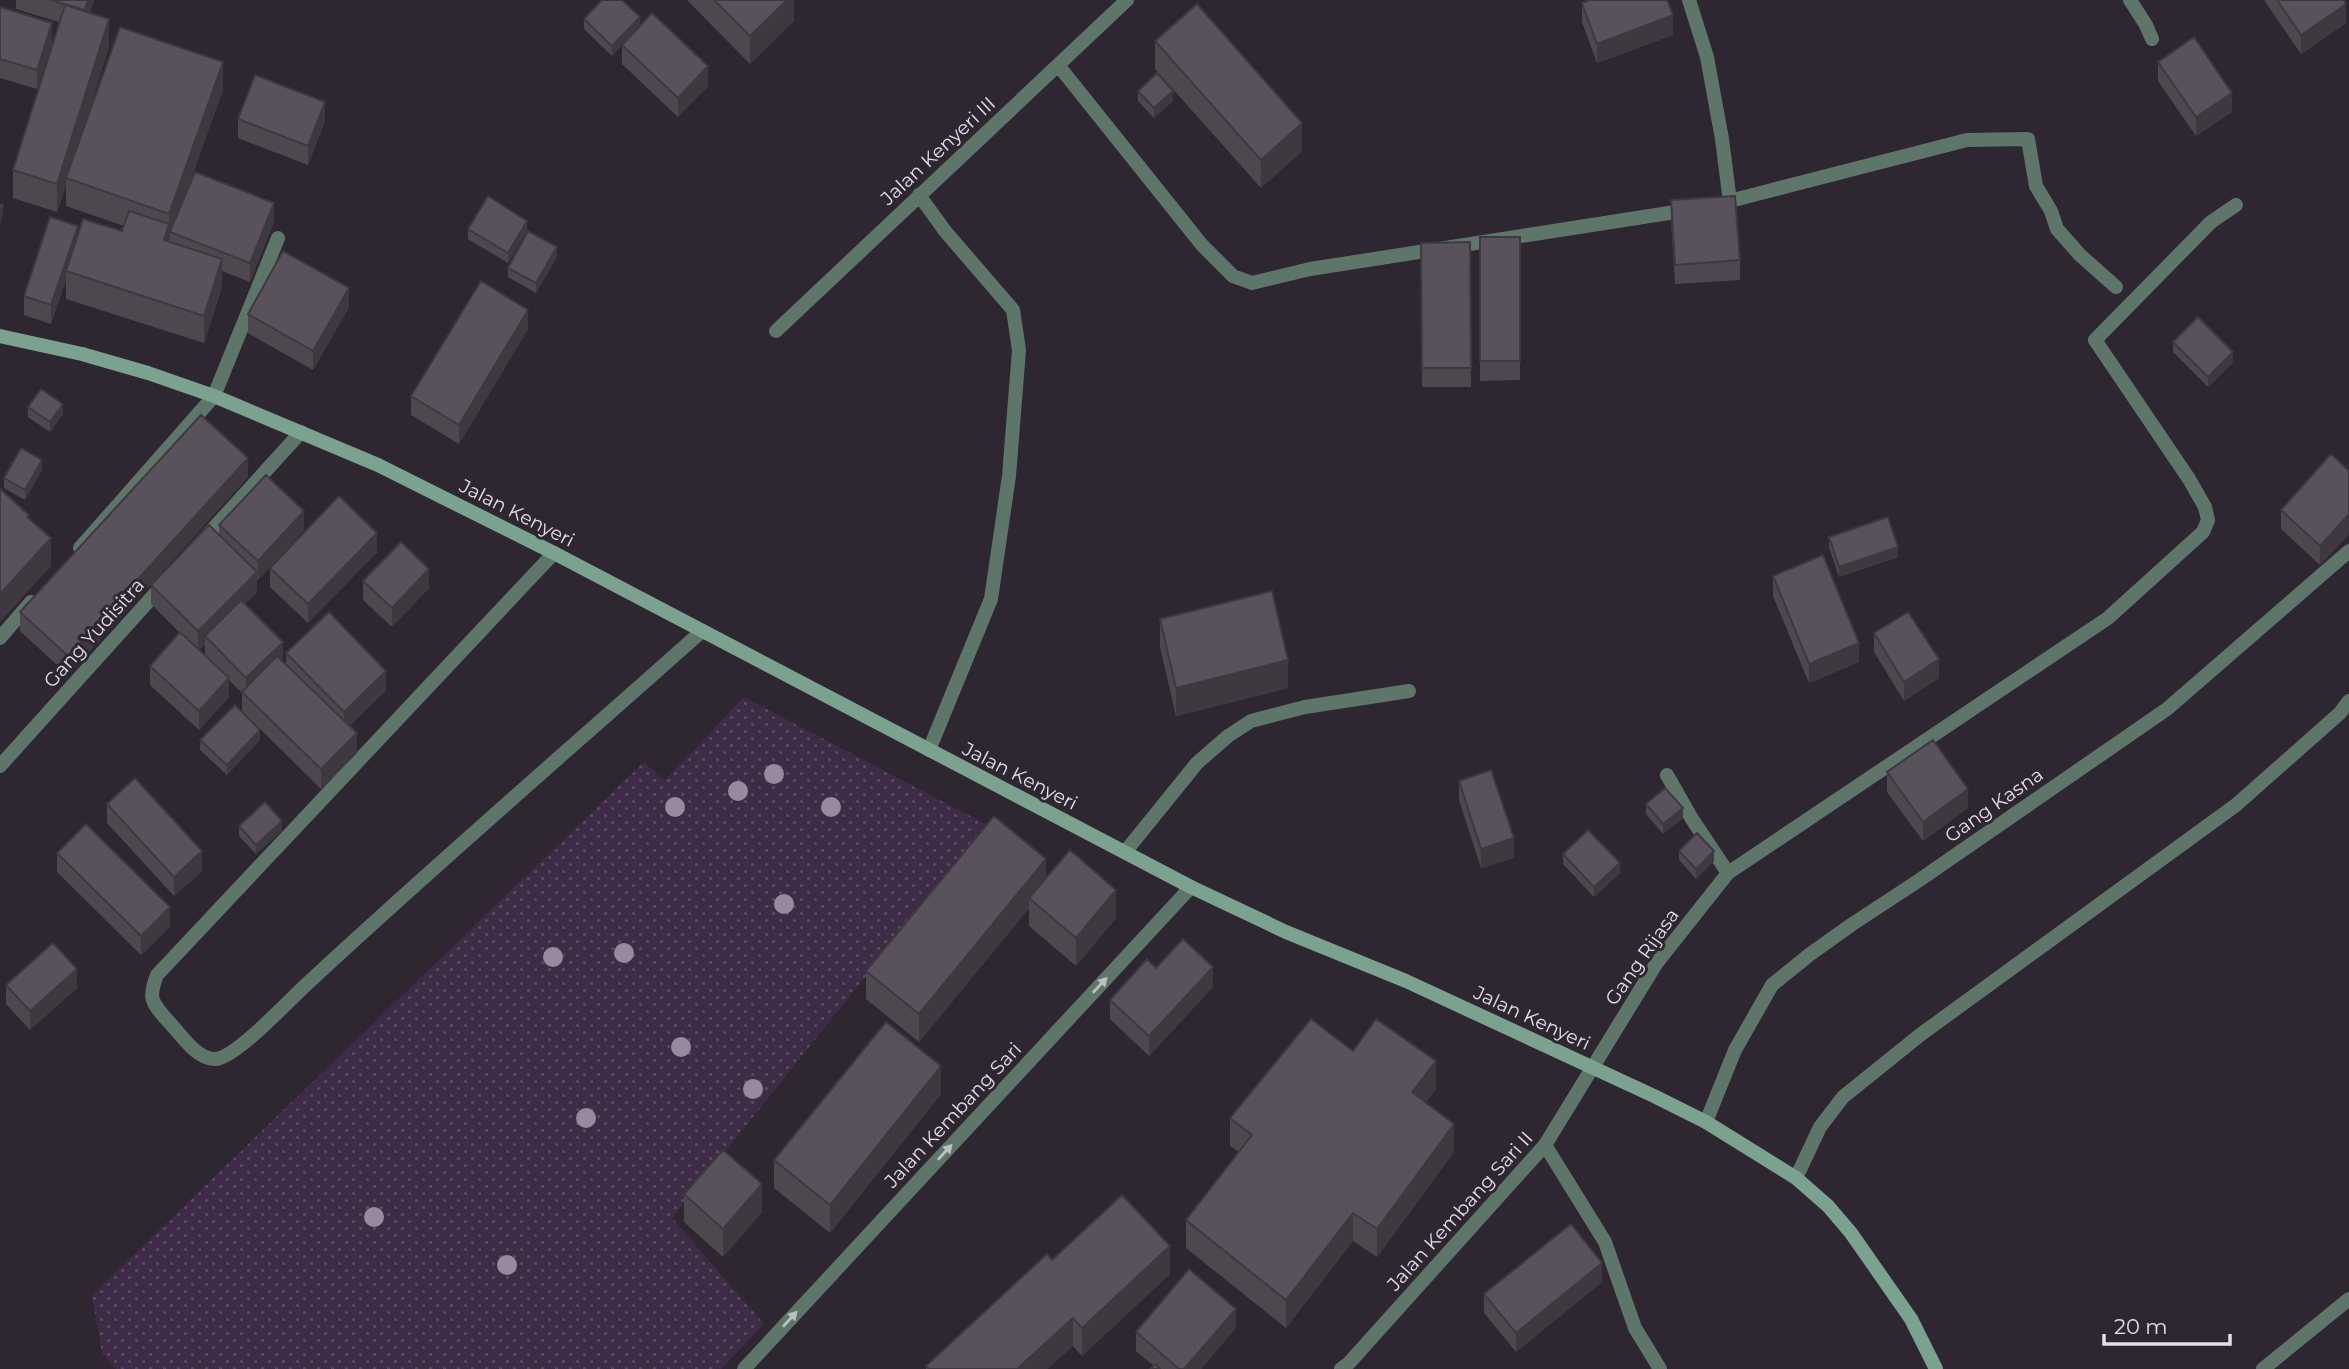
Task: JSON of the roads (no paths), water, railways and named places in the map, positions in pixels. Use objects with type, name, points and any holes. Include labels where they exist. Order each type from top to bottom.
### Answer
[{"type":"street","name":"Jalan Kenyeri III","points":[[776,331],[1127,0]]},
{"type":"street","points":[[1689,0],[1707,57],[1730,202]]},
{"type":"street","points":[[2130,0],[2152,39]]},
{"type":"street","points":[[1058,65],[1202,245],[1233,276],[1252,283],[1310,269],[1730,202],[1967,140],[2028,139],[2036,186],[2051,211],[2057,229],[2080,255],[2116,287]]},
{"type":"street","points":[[919,195],[945,231],[1013,310],[1019,350],[1010,476],[991,599],[929,750]]},
{"type":"street","name":"Gang Rijasa","points":[[1593,1067],[1656,964],[1728,873],[2108,618],[2203,532],[2208,520],[2205,507],[2095,340],[2210,222],[2236,205]]},
{"type":"street","points":[[71,557],[214,396],[278,238]]},
{"type":"street","name":"Jalan Kenyeri","points":[[0,336],[18,338],[148,373],[214,396],[378,464],[554,553],[1191,887],[1286,932],[1406,981],[1706,1122],[1796,1178],[1828,1206],[1852,1233],[1911,1319],[1936,1369]]},
{"type":"street","points":[[191,553],[301,432]]},
{"type":"street","name":"Gang Kasna","points":[[1706,1122],[1735,1050],[1772,985],[1840,933],[2167,709],[2349,551]]},
{"type":"street","points":[[554,553],[157,975],[150,993],[154,1006],[202,1058],[226,1056],[248,1039],[353,941],[702,631]]},
{"type":"street","name":"Gang Yudisitra","points":[[0,766],[173,574]]},
{"type":"street","points":[[0,638],[44,587]]},
{"type":"street","points":[[1125,852],[1197,763],[1228,736],[1251,721],[1305,707],[1409,691]]},
{"type":"street","points":[[1796,1178],[1820,1127],[1843,1097],[1951,1012],[2236,805],[2340,713],[2349,701]]},
{"type":"street","points":[[1667,775],[1728,873]]},
{"type":"street","name":"Jalan Kembang Sari","points":[[744,1369],[1191,887]]},
{"type":"street","name":"Jalan Kembang Sari II","points":[[1348,1367],[1545,1145],[1593,1067]]},
{"type":"street","points":[[1545,1145],[1605,1242],[1634,1328],[1660,1369]]},
{"type":"street","points":[[2263,1369],[2349,1299]]}]
